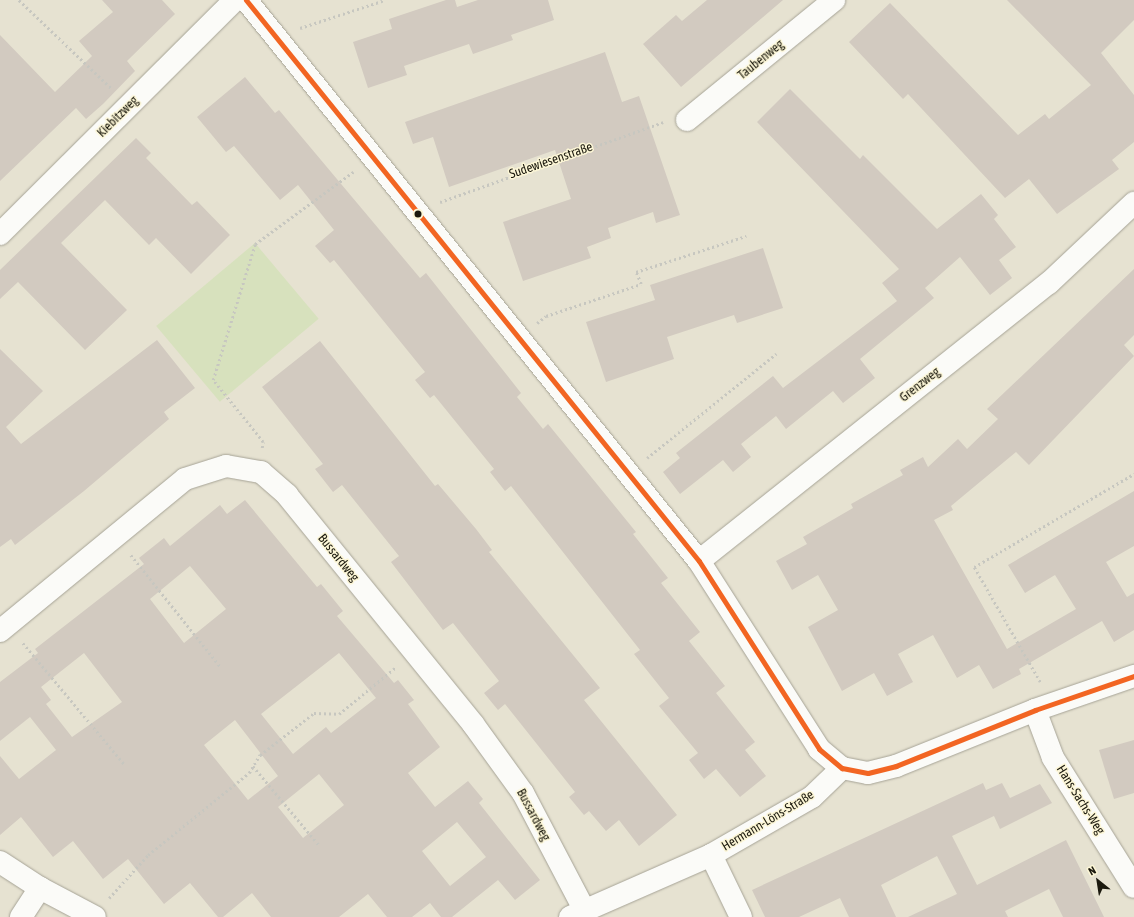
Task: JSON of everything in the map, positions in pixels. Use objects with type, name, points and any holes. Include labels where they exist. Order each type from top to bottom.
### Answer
[{"type":"street","name":"Kiebitzweg","points":[[0,234],[235,0]]},
{"type":"street","points":[[246,0],[699,561],[819,749],[842,768],[868,773],[896,766],[1043,707],[1134,676]]},
{"type":"street","name":"Taubenweg","points":[[687,120],[834,0]]},
{"type":"street","name":"Grenzweg","points":[[699,561],[1049,283],[1134,203]]},
{"type":"street","points":[[4,628],[185,479],[226,466],[260,472]]},
{"type":"street","name":"Bussardweg","points":[[260,472],[287,495],[473,724],[523,793],[577,914]]},
{"type":"street","name":"Hans-Sachs-Weg","points":[[1043,707],[1053,758],[1134,886]]},
{"type":"street","name":"Hermann-Löns-Straße","points":[[577,914],[711,855],[812,798],[842,768]]},
{"type":"street","name":"Hermann-Löns-Straße","points":[[711,855],[741,917]]},
{"type":"street","points":[[0,862],[40,888],[94,916]]},
{"type":"street","points":[[21,917],[40,888]]},
{"type":"path","points":[[19,0],[129,105]]},
{"type":"path","points":[[276,36],[385,0]]},
{"type":"path","name":"Sudewiesenstraße","points":[[418,214],[464,191],[663,122],[687,120]]},
{"type":"path","points":[[260,472],[263,442],[213,380],[254,244],[372,157]]},
{"type":"path","points":[[518,338],[546,316],[641,284],[636,272],[746,236]]},
{"type":"path","points":[[628,473],[776,354]]},
{"type":"path","points":[[1043,707],[974,567],[1134,474]]},
{"type":"path","points":[[115,536],[220,666]]},
{"type":"path","points":[[4,628],[125,765]]},
{"type":"path","points":[[94,916],[148,855],[253,766],[260,756],[314,713],[339,714],[414,652]]},
{"type":"path","points":[[253,766],[320,846]]},
{"type":"green space","points":[[255,243],[319,319],[220,402],[156,326]]},
{"type":"building","points":[[102,0],[162,0],[175,14],[127,61],[135,71],[103,104],[86,119],[76,108],[0,181],[0,35],[55,92],[92,56],[79,41],[113,12]]},
{"type":"building","points":[[446,0],[455,0],[457,7],[478,0],[548,0],[554,20],[511,35],[513,40],[473,54],[469,44],[404,66],[407,75],[368,88],[353,42],[392,29],[389,19]]},
{"type":"building","points":[[707,0],[783,0],[681,87],[643,44],[676,15],[682,21]]},
{"type":"building","points":[[1007,0],[1134,0],[1134,20],[1101,53],[1134,95],[1134,142],[1112,160],[1119,169],[1057,214],[1029,179],[1005,198],[908,94],[903,99],[849,42],[890,3],[1018,135],[1045,114],[1049,119],[1091,85]]},
{"type":"building","points":[[605,52],[622,102],[639,96],[680,215],[656,223],[653,212],[608,228],[611,238],[587,247],[591,258],[523,281],[503,222],[571,199],[555,150],[449,187],[433,137],[413,144],[405,122]]},
{"type":"building","points":[[245,77],[275,113],[279,110],[420,278],[426,273],[521,393],[517,397],[543,429],[548,424],[636,532],[633,534],[668,578],[661,583],[700,632],[689,641],[725,686],[716,693],[755,742],[745,750],[766,776],[740,797],[716,769],[704,779],[689,760],[698,753],[659,706],[669,698],[634,654],[640,650],[511,486],[505,491],[490,472],[494,469],[434,395],[430,398],[415,380],[425,372],[334,260],[330,263],[315,246],[334,230],[298,185],[280,200],[234,146],[226,152],[197,117]]},
{"type":"building","points":[[790,89],[860,159],[863,155],[937,229],[981,194],[998,215],[994,219],[1016,247],[999,260],[1012,278],[990,295],[960,257],[925,288],[934,298],[860,359],[875,378],[843,403],[833,391],[786,429],[776,416],[741,444],[751,457],[733,472],[723,460],[680,494],[663,472],[680,458],[676,453],[773,376],[783,388],[897,301],[882,283],[899,269],[757,122]]},
{"type":"building","points":[[136,138],[151,153],[146,158],[192,205],[197,201],[230,235],[191,274],[156,238],[149,245],[105,200],[61,243],[127,310],[85,350],[18,282],[0,299],[0,270]]},
{"type":"building","points":[[763,248],[783,308],[737,323],[734,315],[667,337],[674,359],[606,382],[586,322],[655,300],[650,285]]},
{"type":"building","points":[[1134,269],[1134,335],[1124,345],[1134,356],[1029,465],[1016,452],[951,506],[953,510],[934,520],[1007,649],[1076,609],[1055,575],[1025,593],[1008,565],[1134,491],[1134,546],[1106,562],[1127,597],[1134,593],[1134,630],[1114,642],[1102,621],[1019,669],[1021,674],[993,689],[979,665],[957,678],[933,635],[898,654],[913,682],[887,696],[874,673],[842,691],[808,627],[838,610],[818,575],[792,590],[776,561],[807,544],[803,537],[853,508],[851,504],[903,475],[900,470],[923,457],[928,467],[958,439],[967,449],[998,419],[987,409]]},
{"type":"building","points":[[157,340],[195,388],[164,412],[169,419],[84,491],[15,545],[11,539],[0,547],[0,349],[43,391],[6,427],[21,444]]},
{"type":"building","points":[[320,341],[435,486],[438,484],[476,529],[492,550],[489,552],[600,688],[584,700],[677,815],[639,846],[619,820],[606,831],[589,811],[584,815],[569,797],[575,792],[505,704],[498,710],[484,693],[499,681],[453,623],[443,630],[391,562],[399,556],[342,485],[333,492],[315,469],[323,464],[262,387]]},
{"type":"building","points":[[245,500],[317,587],[321,584],[343,611],[337,616],[394,683],[398,680],[414,700],[408,704],[440,747],[408,773],[435,807],[468,781],[483,799],[479,803],[540,880],[515,900],[498,880],[452,917],[441,917],[430,903],[412,917],[387,917],[368,894],[339,917],[271,917],[252,893],[223,917],[218,917],[190,883],[164,904],[128,859],[103,879],[73,841],[53,857],[21,817],[0,835],[0,756],[19,779],[56,750],[30,717],[0,741],[0,682],[38,653],[35,649],[144,564],[139,558],[164,538],[170,546],[220,505],[227,514]],"holes":[[[190,566],[226,609],[184,643],[150,599]],[[84,653],[122,702],[72,737],[46,704],[51,700],[41,687]],[[339,653],[376,698],[331,733],[326,727],[293,754],[261,714]],[[235,720],[278,776],[248,800],[204,745]],[[319,774],[344,805],[303,838],[278,807]],[[457,822],[486,857],[450,886],[422,851]]]},
{"type":"building","points":[[1134,740],[1134,793],[1114,799],[1099,750]]},
{"type":"building","points":[[983,783],[986,790],[1002,783],[1010,798],[1040,784],[1052,803],[1000,829],[994,816],[952,836],[977,885],[1066,840],[1104,917],[1063,917],[1049,889],[1005,911],[1008,917],[908,917],[957,894],[937,856],[881,885],[896,917],[849,917],[840,898],[799,917],[765,917],[752,890]]},
{"type":"transit line","points":[[246,0],[699,561],[819,749],[842,768],[868,773],[896,766],[1035,710],[1134,676]]}]
